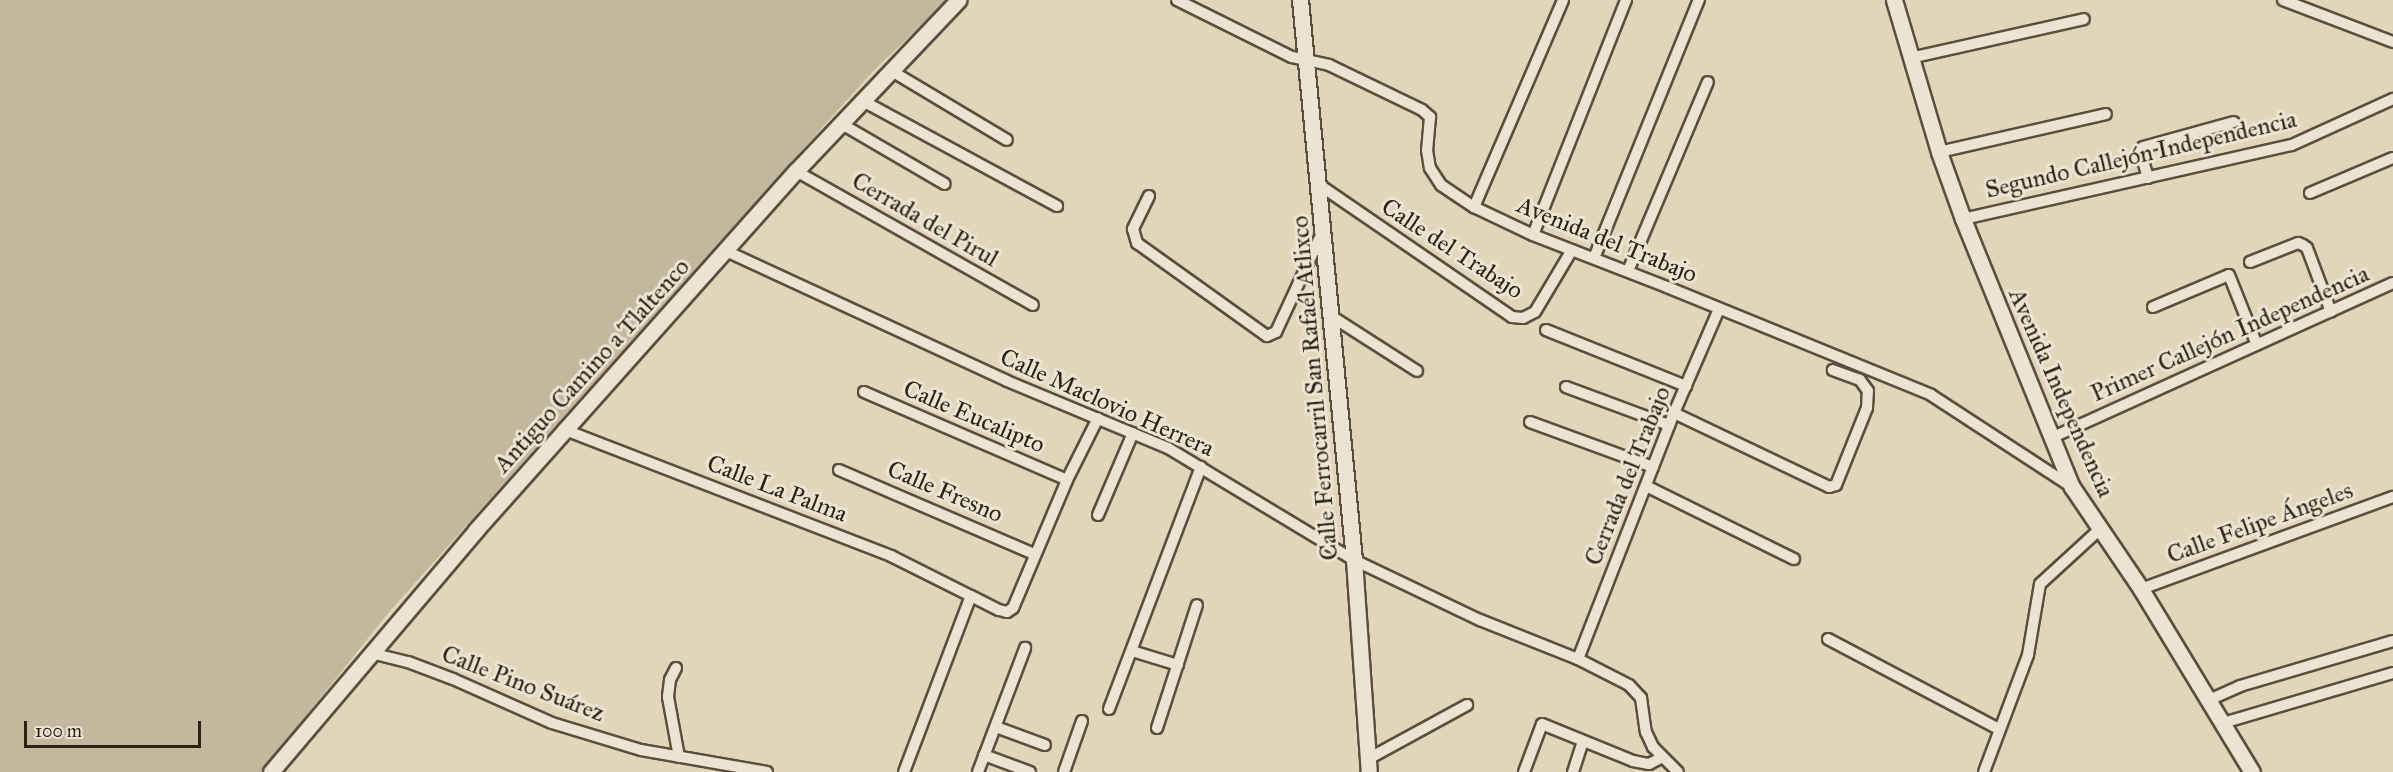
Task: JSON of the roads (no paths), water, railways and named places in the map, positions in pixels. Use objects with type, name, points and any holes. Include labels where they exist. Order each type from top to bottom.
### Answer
[{"type":"street","name":"Antiguo Camino a Tlaltenco","points":[[271,772],[565,430],[796,171],[958,0]]},
{"type":"street","name":"Avenida del Trabajo","points":[[1177,0],[1292,57],[1329,66],[1422,110],[1430,117],[1427,150],[1430,168],[1441,185],[1474,207],[1533,235],[1628,271],[1931,395],[2072,487]]},
{"type":"street","name":"Calle Ferrocarril San Rafaél Atlixco","points":[[1300,0],[1354,561],[1368,765]]},
{"type":"street","points":[[1474,207],[1563,0]]},
{"type":"street","points":[[1533,235],[1626,0]]},
{"type":"street","points":[[1594,258],[1699,0]]},
{"type":"street","name":"Avenida Independencia","points":[[1894,0],[1939,152],[1963,219],[2072,487],[2099,531],[2141,589],[2252,772]]},
{"type":"street","points":[[2283,0],[2393,42]]},
{"type":"street","points":[[1910,58],[2084,19]]},
{"type":"street","points":[[890,70],[1007,140]]},
{"type":"street","points":[[1628,271],[1708,82]]},
{"type":"street","name":"Segundo Callejón Independencia","points":[[1963,219],[2292,145],[2393,99]]},
{"type":"street","points":[[861,100],[1057,206]]},
{"type":"street","points":[[1939,152],[2106,114]]},
{"type":"street","points":[[840,123],[945,184]]},
{"type":"street","points":[[2148,178],[2141,154],[2143,147],[2234,123]]},
{"type":"street","points":[[2310,193],[2393,158]]},
{"type":"street","name":"Cerrada del Pirul","points":[[796,171],[1033,305]]},
{"type":"street","name":"Calle del Trabajo","points":[[1318,184],[1512,317],[1523,318],[1536,312],[1572,250]]},
{"type":"street","points":[[1149,196],[1133,229],[1137,243],[1270,337],[1276,332],[1322,232]]},
{"type":"street","points":[[2250,262],[2298,243],[2303,245],[2307,248],[2331,312]]},
{"type":"street","name":"Calle Maclovio Herrera","points":[[726,251],[1007,381],[1133,432],[1201,467],[1354,561],[1480,620],[1578,659],[1629,685],[1641,698],[1646,732],[1664,764],[1678,772]]},
{"type":"street","points":[[2153,307],[2229,275],[2257,345]]},
{"type":"street","name":"Primer Callejón Independencia","points":[[2051,438],[2393,282]]},
{"type":"street","name":"Cerrada del Trabajo","points":[[1578,659],[1674,413],[1719,309]]},
{"type":"street","points":[[1331,316],[1417,371]]},
{"type":"street","points":[[1546,330],[1686,386]]},
{"type":"street","points":[[1674,413],[1829,487],[1836,485],[1867,408],[1869,391],[1860,380],[1833,370]]},
{"type":"street","points":[[1566,387],[1670,424]]},
{"type":"street","name":"Calle Eucalipto","points":[[864,392],[1067,480]]},
{"type":"street","points":[[1034,554],[1098,418]]},
{"type":"street","points":[[1530,422],[1653,467]]},
{"type":"street","name":"Calle La Palma","points":[[565,430],[891,556],[1007,612],[1013,608],[1034,554]]},
{"type":"street","points":[[1098,515],[1133,432]]},
{"type":"street","points":[[1108,709],[1201,467]]},
{"type":"street","name":"Calle Fresno","points":[[839,470],[1034,554]]},
{"type":"street","points":[[1646,486],[1794,559]]},
{"type":"street","name":"Calle Felipe Ángeles","points":[[2141,589],[2393,497]]},
{"type":"street","points":[[1984,772],[2028,655],[2040,584],[2099,531]]},
{"type":"street","points":[[904,772],[971,596]]},
{"type":"street","points":[[1157,728],[1197,604]]},
{"type":"street","points":[[1828,639],[2000,729]]},
{"type":"street","points":[[2209,700],[2240,686],[2393,641]]},
{"type":"street","points":[[978,772],[1024,648]]},
{"type":"street","points":[[1132,651],[1178,665]]},
{"type":"street","name":"Calle Pino Suárez","points":[[371,653],[408,662],[453,679],[552,723],[641,750],[766,772]]},
{"type":"street","points":[[676,668],[670,680],[668,697],[679,757]]},
{"type":"street","points":[[2223,723],[2393,673]]},
{"type":"street","points":[[1368,765],[1467,705]]},
{"type":"street","points":[[1064,772],[1082,721]]},
{"type":"street","points":[[1524,772],[1542,724],[1633,761],[1664,764]]},
{"type":"street","points":[[996,727],[1045,745]]},
{"type":"street","points":[[1574,772],[1583,742]]},
{"type":"street","points":[[984,755],[1030,772]]}]
